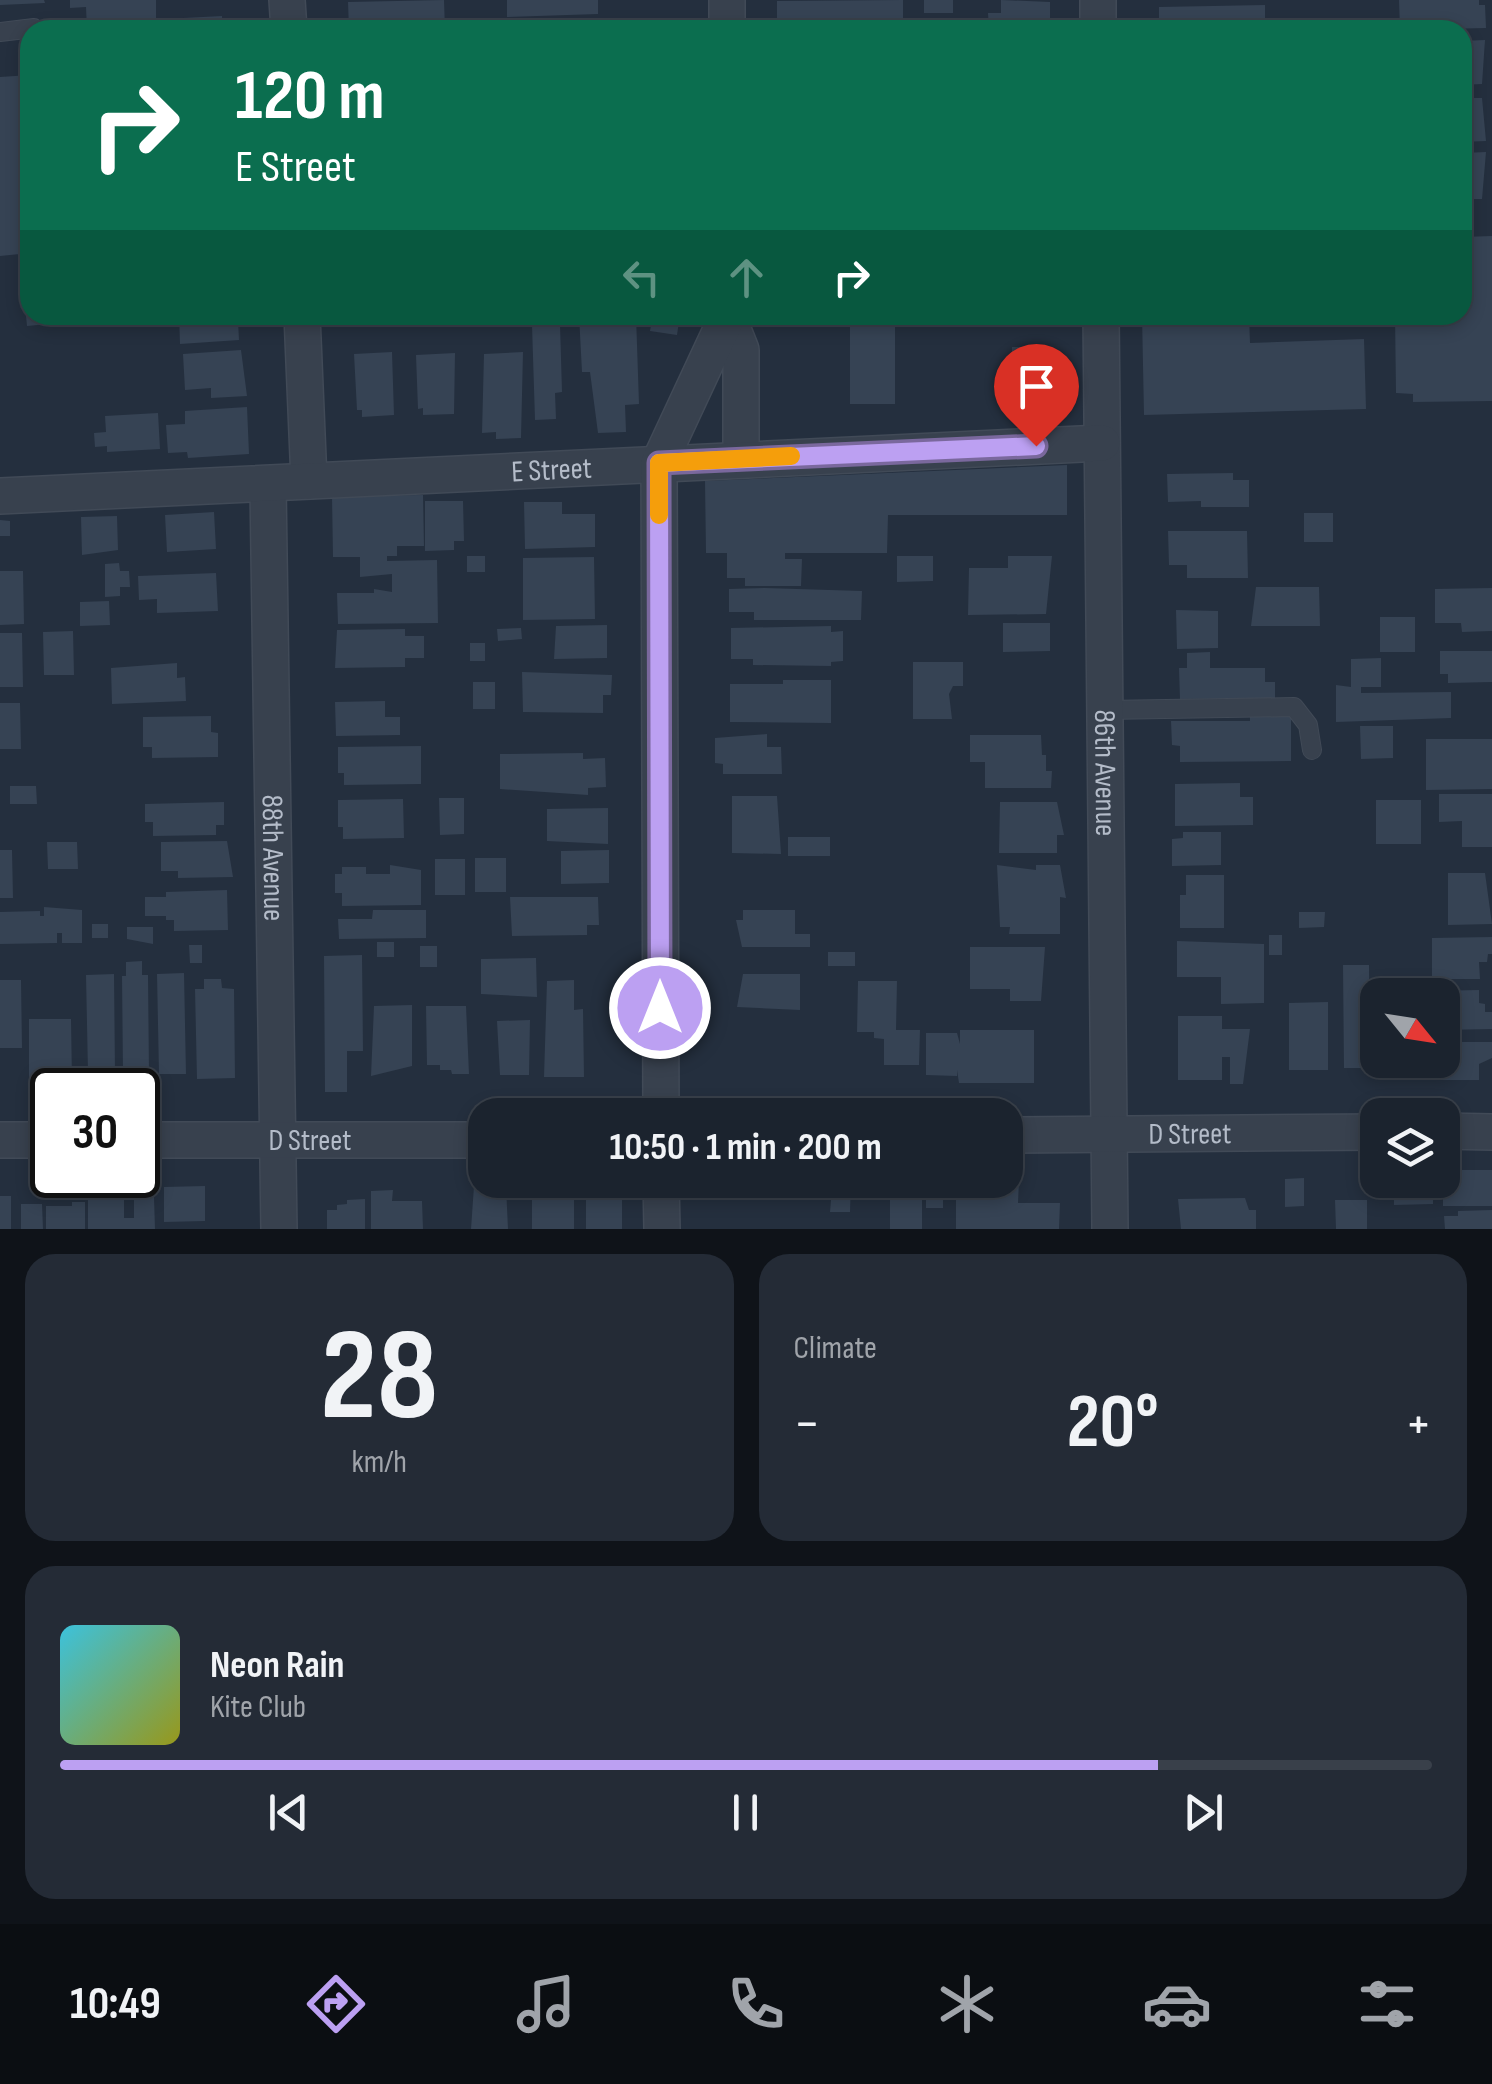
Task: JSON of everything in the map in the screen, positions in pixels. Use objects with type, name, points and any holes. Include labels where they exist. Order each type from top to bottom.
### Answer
[{"type":"street","points":[[302,325],[310,480]]},
{"type":"street","points":[[661,1098],[659,463],[724,325]]},
{"type":"street","points":[[731,325],[740,350],[741,458]]},
{"type":"street","name":"86th Avenue","points":[[1101,325],[1110,1229]]},
{"type":"street","name":"E Street","points":[[0,496],[268,486],[310,480],[1102,442]]},
{"type":"street","name":"88th Avenue","points":[[268,486],[279,1229]]},
{"type":"street","name":"D Street","points":[[1023,1135],[1360,1132]]},
{"type":"street","points":[[1460,1132],[1492,1132]]},
{"type":"street","points":[[0,1140],[30,1140]]},
{"type":"street","name":"D Street","points":[[160,1140],[468,1140]]},
{"type":"street","points":[[661,1198],[662,1229]]},
{"type":"lane","points":[[1105,710],[1294,707],[1308,724],[1312,750]]},
{"type":"building","points":[[0,0],[44,0],[45,3],[0,5]]},
{"type":"building","points":[[70,0],[156,0],[156,20],[87,20],[86,7],[70,8]]},
{"type":"building","points":[[444,0],[445,20],[349,20],[348,2]]},
{"type":"building","points":[[507,0],[598,0],[598,14],[507,17]]},
{"type":"building","points":[[903,0],[903,20],[777,20],[777,1]]},
{"type":"building","points":[[924,0],[953,0],[953,13],[924,13]]},
{"type":"building","points":[[1001,0],[1050,2],[1050,20],[988,20],[988,13],[1001,13]]},
{"type":"building","points":[[1399,0],[1479,0],[1479,5],[1485,5],[1486,28],[1472,28],[1472,20],[1400,20]]},
{"type":"building","points":[[1265,5],[1265,20],[1159,20],[1159,7]]},
{"type":"building","points":[[222,16],[222,20],[164,19]]},
{"type":"building","points":[[1485,40],[1482,84],[1472,84],[1472,41]]},
{"type":"building","points":[[20,76],[20,254],[0,256],[0,77]]},
{"type":"building","points":[[1472,98],[1482,98],[1486,141],[1472,142]]},
{"type":"building","points":[[1486,152],[1482,199],[1472,199],[1472,153]]},
{"type":"building","points":[[1492,236],[1492,401],[1413,402],[1413,394],[1396,393],[1395,325],[1472,325],[1472,237]]},
{"type":"building","points":[[179,325],[238,325],[239,340],[180,344]]},
{"type":"building","points":[[532,325],[560,325],[562,392],[555,393],[556,419],[535,420]]},
{"type":"building","points":[[580,325],[636,325],[639,404],[625,405],[626,432],[598,433],[590,372],[582,372]]},
{"type":"building","points":[[651,325],[678,325],[677,335],[650,331]]},
{"type":"building","points":[[850,325],[895,325],[895,404],[850,404]]},
{"type":"building","points":[[1142,325],[1249,325],[1250,343],[1364,339],[1366,409],[1144,415]]},
{"type":"building","points":[[1012,347],[1049,347],[1049,407],[1012,407]]},
{"type":"building","points":[[241,350],[247,396],[211,398],[211,388],[185,390],[183,354]]},
{"type":"building","points":[[392,352],[394,415],[362,417],[362,410],[357,410],[354,354]]},
{"type":"building","points":[[523,352],[521,438],[496,439],[496,432],[482,433],[484,354]]},
{"type":"building","points":[[455,353],[454,414],[423,415],[423,408],[418,409],[416,355]]},
{"type":"building","points":[[247,407],[249,454],[188,458],[187,452],[168,453],[166,425],[185,424],[185,411]]},
{"type":"building","points":[[158,413],[160,449],[107,452],[107,446],[95,447],[94,433],[106,432],[105,416]]},
{"type":"building","points":[[1067,465],[1067,515],[888,515],[887,553],[785,553],[785,559],[802,559],[801,586],[745,586],[745,578],[727,578],[727,553],[706,553],[705,481]]},
{"type":"building","points":[[1233,473],[1233,480],[1249,480],[1249,507],[1201,507],[1201,501],[1168,502],[1167,474]]},
{"type":"building","points":[[423,495],[424,546],[397,546],[397,556],[387,556],[387,561],[437,560],[438,623],[338,624],[337,593],[374,593],[374,589],[392,592],[392,574],[360,577],[360,557],[333,557],[332,496]]},
{"type":"building","points":[[425,501],[463,501],[464,541],[454,541],[454,550],[425,551]]},
{"type":"building","points":[[524,502],[562,502],[562,514],[595,514],[595,547],[525,549]]},
{"type":"building","points":[[214,512],[216,549],[167,552],[165,515]]},
{"type":"building","points":[[1304,513],[1333,513],[1333,542],[1304,542]]},
{"type":"building","points":[[117,516],[118,550],[82,555],[81,517]]},
{"type":"building","points":[[0,520],[10,521],[10,536],[0,536]]},
{"type":"building","points":[[1168,531],[1247,531],[1248,578],[1187,578],[1187,565],[1169,565]]},
{"type":"building","points":[[467,556],[485,556],[485,572],[467,572]]},
{"type":"building","points":[[897,556],[933,556],[933,581],[897,582]]},
{"type":"building","points":[[1008,556],[1052,556],[1046,614],[968,615],[969,568],[1008,568]]},
{"type":"building","points":[[594,557],[595,619],[523,620],[523,558]]},
{"type":"building","points":[[119,563],[120,571],[129,571],[130,587],[120,587],[120,596],[105,597],[105,564]]},
{"type":"building","points":[[0,571],[23,571],[24,624],[0,625]]},
{"type":"building","points":[[216,573],[218,611],[157,613],[157,599],[139,600],[138,576]]},
{"type":"building","points":[[1256,587],[1319,587],[1320,626],[1251,626]]},
{"type":"building","points":[[1492,588],[1492,631],[1462,632],[1461,623],[1435,623],[1435,589]]},
{"type":"building","points":[[729,589],[862,591],[861,620],[754,620],[754,612],[729,612]]},
{"type":"building","points":[[109,601],[110,625],[80,626],[80,602]]},
{"type":"building","points":[[1176,610],[1218,611],[1218,648],[1177,649]]},
{"type":"building","points":[[1380,617],[1415,617],[1415,652],[1380,652]]},
{"type":"building","points":[[1003,623],[1050,623],[1050,651],[1003,652]]},
{"type":"building","points":[[607,625],[607,658],[554,659],[556,626]]},
{"type":"building","points":[[831,626],[831,632],[843,631],[843,661],[831,662],[831,666],[753,665],[753,659],[731,659],[731,628]]},
{"type":"building","points":[[521,628],[522,639],[498,641],[497,629]]},
{"type":"building","points":[[405,629],[405,636],[424,636],[424,658],[405,658],[405,667],[335,668],[337,630]]},
{"type":"building","points":[[73,631],[74,675],[44,675],[43,632]]},
{"type":"building","points":[[0,633],[22,633],[23,687],[0,687]]},
{"type":"building","points":[[470,643],[485,643],[485,661],[470,661]]},
{"type":"building","points":[[1440,651],[1492,651],[1492,682],[1448,683],[1448,674],[1440,674]]},
{"type":"building","points":[[1210,652],[1210,668],[1265,668],[1265,682],[1275,682],[1275,698],[1180,699],[1179,668],[1187,668],[1187,653]]},
{"type":"building","points":[[1381,658],[1381,687],[1361,687],[1361,693],[1451,692],[1451,718],[1336,722],[1336,685],[1351,687],[1351,659]]},
{"type":"building","points":[[913,662],[963,662],[963,686],[953,686],[949,694],[952,719],[913,719]]},
{"type":"building","points":[[177,663],[177,678],[185,677],[186,701],[112,704],[111,668]]},
{"type":"building","points":[[522,672],[612,675],[611,695],[603,695],[603,713],[523,712]]},
{"type":"building","points":[[783,680],[831,680],[831,723],[730,722],[730,684],[783,684]]},
{"type":"building","points":[[473,682],[495,682],[495,709],[473,709]]},
{"type":"building","points":[[385,701],[385,717],[400,717],[400,735],[336,736],[335,702]]},
{"type":"building","points":[[0,703],[20,703],[21,749],[0,749]]},
{"type":"building","points":[[1250,711],[1291,711],[1291,761],[1180,762],[1180,746],[1172,745],[1171,721],[1250,721]]},
{"type":"building","points":[[211,716],[211,732],[218,733],[218,757],[152,758],[152,747],[143,747],[143,717]]},
{"type":"building","points":[[1360,726],[1393,726],[1393,758],[1361,759]]},
{"type":"building","points":[[767,734],[767,747],[781,747],[782,774],[723,774],[723,764],[715,763],[715,738]]},
{"type":"building","points":[[970,735],[1041,735],[1046,771],[1052,771],[1051,788],[985,788],[985,762],[970,762]]},
{"type":"building","points":[[1426,739],[1492,739],[1492,789],[1426,790]]},
{"type":"building","points":[[421,746],[421,784],[344,785],[344,773],[338,773],[338,747]]},
{"type":"building","points":[[583,753],[583,759],[605,758],[606,787],[588,788],[588,795],[500,789],[500,754]]},
{"type":"building","points":[[1240,783],[1240,797],[1253,797],[1253,825],[1175,826],[1175,784]]},
{"type":"building","points":[[10,786],[36,786],[37,804],[10,804]]},
{"type":"building","points":[[1439,794],[1492,794],[1492,847],[1462,847],[1462,821],[1439,822]]},
{"type":"building","points":[[732,796],[777,796],[781,854],[732,853]]},
{"type":"building","points":[[439,798],[464,798],[464,834],[440,835]]},
{"type":"building","points":[[403,799],[404,838],[343,839],[343,827],[338,827],[338,800]]},
{"type":"building","points":[[1376,800],[1421,800],[1421,844],[1376,844]]},
{"type":"building","points":[[224,802],[224,825],[216,825],[216,835],[153,836],[153,822],[145,822],[145,804]]},
{"type":"building","points":[[1000,802],[1057,802],[1064,835],[1057,835],[1057,853],[999,853]]},
{"type":"building","points":[[608,808],[608,844],[547,841],[547,809]]},
{"type":"building","points":[[1183,832],[1221,832],[1221,865],[1172,866],[1172,839],[1183,838]]},
{"type":"building","points":[[788,837],[830,837],[830,856],[788,856]]},
{"type":"building","points":[[227,841],[233,877],[178,878],[178,871],[161,871],[161,842]]},
{"type":"building","points":[[47,842],[77,842],[78,869],[48,869]]},
{"type":"building","points":[[0,850],[12,850],[13,898],[0,898]]},
{"type":"building","points":[[609,850],[609,883],[561,884],[561,851]]},
{"type":"building","points":[[475,858],[506,858],[506,892],[475,892]]},
{"type":"building","points":[[435,859],[465,859],[465,895],[435,895]]},
{"type":"building","points":[[390,865],[421,870],[421,905],[342,906],[342,893],[335,893],[335,874],[342,874],[342,867],[366,867],[366,874],[390,874]]},
{"type":"building","points":[[997,865],[1036,870],[1036,865],[1060,865],[1066,898],[1060,897],[1060,934],[1009,934],[1010,927],[1000,927]]},
{"type":"building","points":[[1448,873],[1485,873],[1492,924],[1448,925]]},
{"type":"building","points":[[1186,875],[1224,875],[1224,928],[1180,928],[1180,895],[1186,895]]},
{"type":"building","points":[[227,890],[228,930],[174,931],[174,920],[145,916],[145,897],[166,897],[166,892]]},
{"type":"building","points":[[510,897],[598,897],[599,925],[587,925],[587,935],[512,936]]},
{"type":"building","points":[[44,907],[82,910],[82,943],[62,943],[62,933],[57,933],[57,943],[0,944],[0,912],[40,911],[40,916],[44,916]]},
{"type":"building","points":[[373,910],[426,910],[426,938],[339,939],[338,919],[372,919]]},
{"type":"building","points":[[743,910],[795,910],[795,934],[810,934],[810,947],[742,947],[736,920],[743,920]]},
{"type":"building","points":[[1299,912],[1325,912],[1324,927],[1299,928]]},
{"type":"building","points":[[92,924],[108,924],[108,938],[92,938]]},
{"type":"building","points":[[127,927],[153,927],[153,944],[127,939]]},
{"type":"building","points":[[1269,935],[1282,935],[1282,955],[1269,955]]},
{"type":"building","points":[[1492,937],[1492,954],[1488,954],[1487,962],[1479,962],[1480,979],[1432,978],[1432,938]]},
{"type":"building","points":[[1177,941],[1264,944],[1264,1003],[1221,1004],[1221,977],[1177,977]]},
{"type":"building","points":[[377,942],[394,942],[394,957],[377,957]]},
{"type":"building","points":[[189,945],[202,945],[202,963],[190,963]]},
{"type":"building","points":[[420,946],[437,946],[437,967],[420,967]]},
{"type":"building","points":[[970,947],[1045,947],[1041,1001],[1010,1001],[1010,989],[970,989]]},
{"type":"building","points":[[828,952],[855,952],[855,966],[828,966]]},
{"type":"building","points":[[362,955],[363,1051],[347,1051],[347,1092],[325,1092],[324,956]]},
{"type":"building","points":[[536,958],[537,997],[481,994],[481,959]]},
{"type":"building","points":[[142,961],[142,975],[148,975],[149,1068],[123,1068],[122,976],[126,976],[126,962]]},
{"type":"building","points":[[1343,965],[1369,965],[1369,978],[1360,978],[1360,1068],[1344,1068]]},
{"type":"building","points":[[184,973],[186,1074],[160,1074],[157,974]]},
{"type":"building","points":[[114,974],[115,1068],[88,1068],[86,975]]},
{"type":"building","points":[[743,974],[800,974],[800,1010],[737,1007]]},
{"type":"building","points":[[204,979],[221,979],[222,988],[234,989],[235,1078],[197,1079],[195,989],[204,989]]},
{"type":"building","points":[[0,980],[21,980],[22,1048],[0,1048]]},
{"type":"building","points":[[574,980],[574,1010],[583,1009],[584,1077],[544,1077],[547,981]]},
{"type":"building","points":[[858,981],[897,981],[896,1030],[920,1030],[919,1065],[884,1065],[884,1039],[874,1038],[874,1032],[857,1032]]},
{"type":"building","points":[[1460,990],[1479,990],[1479,1003],[1485,1004],[1485,1012],[1492,1012],[1492,1029],[1460,1030]]},
{"type":"building","points":[[1328,1002],[1328,1070],[1289,1070],[1289,1003]]},
{"type":"building","points":[[412,1005],[412,1066],[371,1076],[374,1006]]},
{"type":"building","points":[[426,1006],[466,1006],[469,1074],[452,1074],[451,1070],[440,1070],[440,1065],[427,1065]]},
{"type":"building","points":[[1178,1016],[1222,1016],[1222,1029],[1250,1029],[1243,1084],[1230,1084],[1230,1057],[1222,1057],[1222,1080],[1178,1080]]},
{"type":"building","points":[[29,1019],[71,1019],[72,1068],[30,1068],[29,1081]]},
{"type":"building","points":[[530,1020],[529,1075],[500,1075],[497,1021]]},
{"type":"building","points":[[960,1030],[1034,1030],[1034,1083],[959,1083],[957,1070],[957,1076],[926,1075],[926,1033],[957,1033],[960,1044]]},
{"type":"building","points":[[1460,1042],[1492,1042],[1492,1058],[1479,1064],[1479,1080],[1432,1080],[1460,1078]]},
{"type":"building","points":[[1460,1170],[1492,1170],[1492,1206],[1443,1206],[1443,1198],[1460,1198]]},
{"type":"building","points":[[1304,1178],[1304,1206],[1285,1207],[1285,1179]]},
{"type":"building","points":[[205,1186],[205,1221],[164,1222],[164,1187]]},
{"type":"building","points":[[393,1190],[392,1201],[422,1201],[423,1229],[371,1229],[371,1191]]},
{"type":"building","points":[[0,1196],[11,1196],[11,1229],[0,1229]]},
{"type":"building","points":[[88,1198],[124,1198],[124,1218],[134,1218],[134,1198],[154,1198],[155,1229],[88,1229]]},
{"type":"building","points":[[473,1198],[507,1198],[508,1229],[471,1229]]},
{"type":"building","points":[[532,1198],[574,1198],[574,1229],[532,1229]]},
{"type":"building","points":[[586,1198],[622,1198],[622,1229],[586,1229]]},
{"type":"building","points":[[850,1198],[850,1212],[830,1212],[831,1200],[822,1200]]},
{"type":"building","points":[[890,1198],[922,1198],[922,1229],[890,1229]]},
{"type":"building","points":[[926,1198],[943,1198],[943,1208],[926,1208]]},
{"type":"building","points":[[956,1198],[1060,1203],[1059,1229],[956,1229]]},
{"type":"building","points":[[1245,1198],[1249,1210],[1256,1210],[1256,1229],[1181,1229],[1178,1199]]},
{"type":"building","points":[[1394,1198],[1433,1198],[1433,1204],[1394,1205]]},
{"type":"building","points":[[365,1199],[365,1229],[327,1229],[327,1210],[337,1210],[337,1205],[347,1204],[347,1200]]},
{"type":"building","points":[[1335,1200],[1367,1200],[1367,1229],[1336,1229]]},
{"type":"building","points":[[72,1202],[85,1202],[85,1229],[46,1229],[46,1206],[72,1206]]},
{"type":"building","points":[[21,1204],[42,1204],[43,1229],[21,1229]]},
{"type":"building","points":[[1492,1210],[1492,1229],[1445,1229],[1444,1216],[1458,1216],[1458,1211]]},
{"type":"slow traffic","points":[[659,515],[659,463],[791,456]]},
{"type":"route","points":[[660,1008],[659,463],[1036,446]]}]
